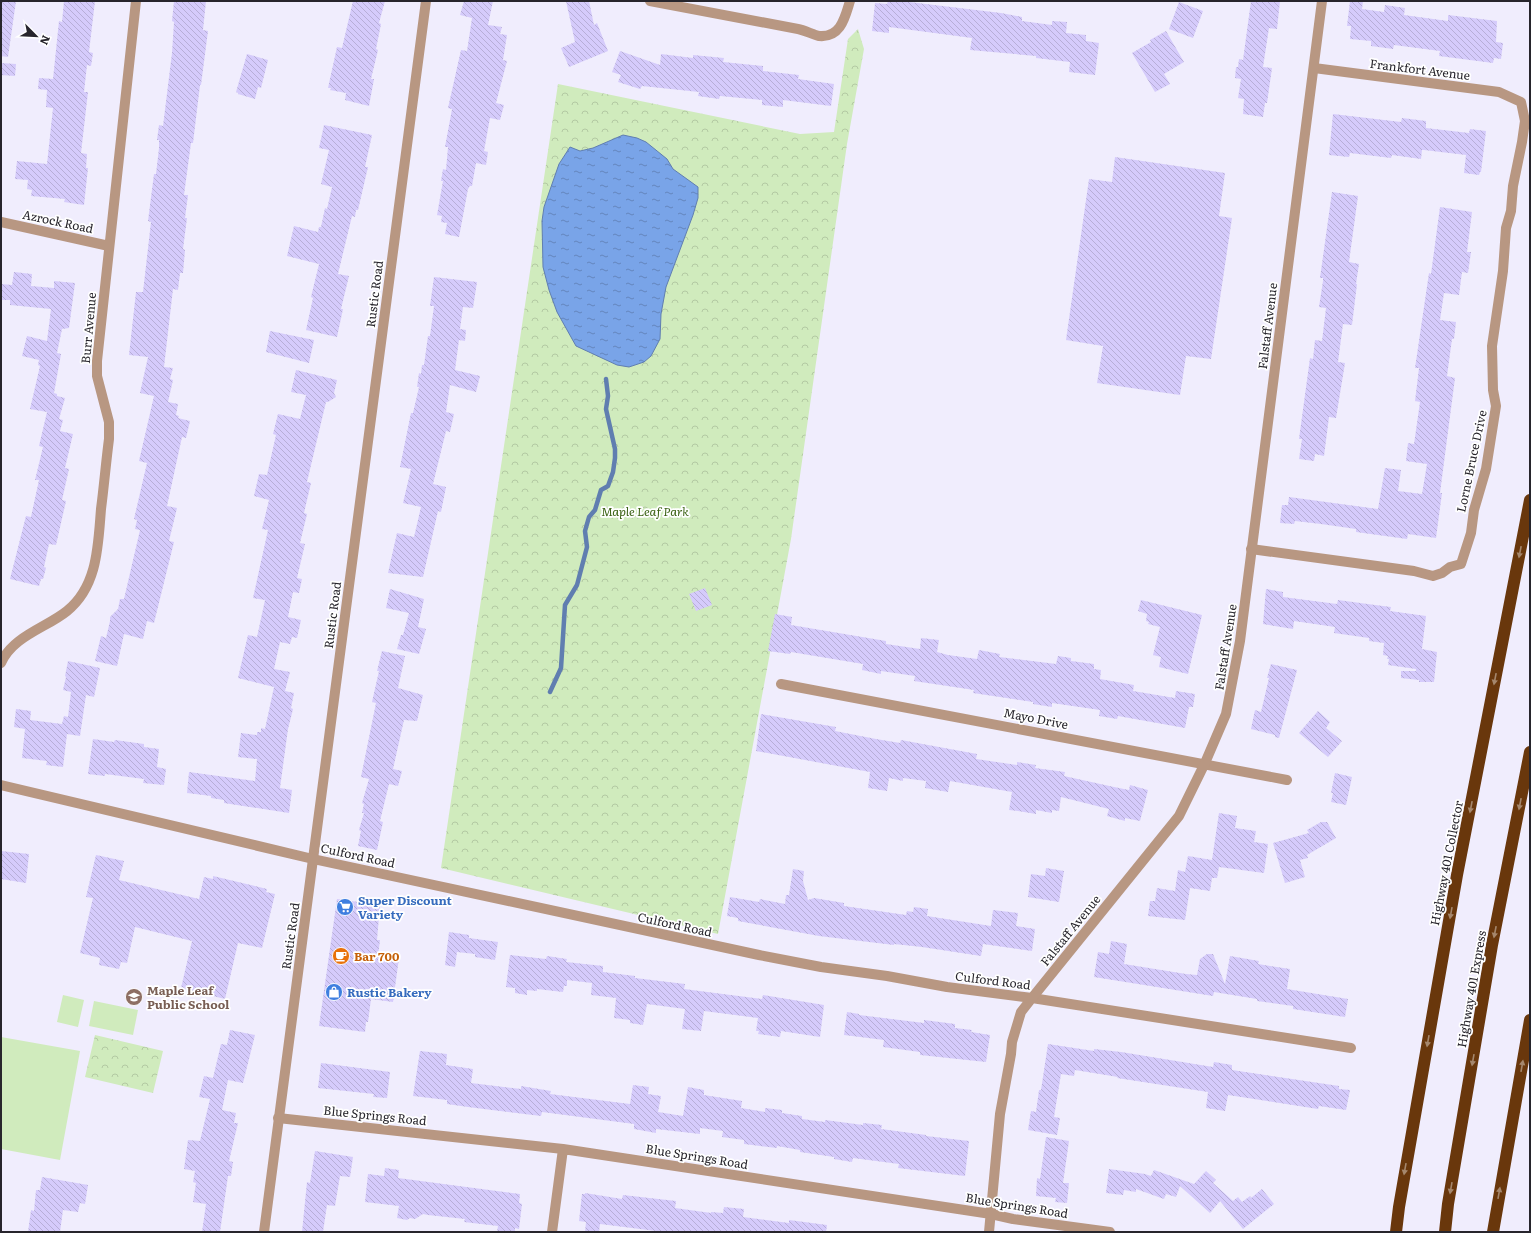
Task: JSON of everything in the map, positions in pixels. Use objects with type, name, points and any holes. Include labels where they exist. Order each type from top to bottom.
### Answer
[{"type":"highway","name":"Highway 401 Collector","points":[[1396,1232],[1399,1206],[1457,875],[1530,500]]},
{"type":"highway","name":"Highway 401 Express","points":[[1445,1232],[1448,1204],[1492,945],[1530,752]]},
{"type":"highway","points":[[1493,1232],[1530,1020]]},
{"type":"street","name":"Burr Avenue","points":[[1,663],[4,656],[12,647],[69,609],[86,587],[96,558],[109,439],[109,422],[97,376],[97,360],[136,1]]},
{"type":"street","name":"Rustic Road","points":[[264,1232],[426,1]]},
{"type":"street","points":[[650,1],[809,31],[819,36],[834,34],[839,29],[846,15],[850,1]]},
{"type":"street","name":"Falstaff Avenue","points":[[990,1232],[1000,1114],[1012,1042],[1021,1012],[1179,816],[1205,763],[1226,714],[1240,641],[1322,1]]},
{"type":"street","name":"Frankfort Avenue","points":[[1314,68],[1499,92],[1521,102]]},
{"type":"street","name":"Lorne Bruce Drive","points":[[1252,549],[1414,571],[1433,576],[1442,573],[1450,567],[1460,564],[1471,533],[1474,510],[1486,469],[1496,406],[1493,390],[1492,346],[1503,271],[1506,228],[1511,212],[1525,121],[1521,102]]},
{"type":"street","name":"Azrock Road","points":[[1,222],[109,246]]},
{"type":"street","name":"Mayo Drive","points":[[781,684],[1205,763],[1287,780]]},
{"type":"street","name":"Culford Road","points":[[1,785],[313,859],[758,955],[821,967],[887,976],[947,987],[1032,998],[1351,1048]]},
{"type":"street","name":"Blue Springs Road","points":[[278,1118],[563,1149],[992,1214],[1013,1220],[1110,1232]]},
{"type":"street","points":[[552,1232],[563,1149]]},
{"type":"green space","name":"Maple Leaf Park","points":[[858,29],[864,49],[847,144],[791,539],[718,934],[441,868],[558,84],[800,134],[834,132],[848,39]]},
{"type":"green space","points":[[63,995],[84,1000],[78,1027],[57,1022]]},
{"type":"green space","points":[[94,1001],[138,1010],[133,1035],[89,1026]]},
{"type":"green space","points":[[95,1035],[163,1051],[153,1093],[85,1077]]},
{"type":"green space","points":[[1,1037],[80,1051],[60,1160],[1,1149]]},
{"type":"water","points":[[623,135],[637,138],[646,142],[667,159],[673,169],[698,187],[698,198],[693,215],[666,287],[661,314],[660,339],[651,356],[644,362],[629,367],[617,365],[576,346],[557,312],[543,267],[542,221],[544,207],[559,164],[570,147],[580,151],[593,148]]},
{"type":"building","points":[[1,1],[16,1],[8,57],[1,56]]},
{"type":"building","points":[[64,1],[95,1],[89,52],[93,53],[91,66],[87,65],[84,92],[88,92],[81,153],[87,154],[86,168],[88,168],[84,205],[64,202],[65,199],[31,196],[32,190],[27,189],[28,180],[15,179],[17,161],[47,164],[53,108],[46,107],[47,90],[38,89],[39,78],[53,79],[59,21],[62,22]]},
{"type":"building","points":[[174,1],[206,1],[203,30],[208,31],[193,143],[191,143],[184,195],[188,195],[183,249],[185,250],[183,273],[180,273],[178,290],[173,289],[164,367],[173,368],[170,379],[173,380],[168,402],[178,404],[176,415],[179,416],[178,418],[190,421],[186,438],[182,437],[167,506],[177,508],[169,541],[174,542],[154,623],[147,621],[143,639],[124,634],[117,666],[95,661],[101,636],[106,638],[110,617],[118,609],[120,599],[124,599],[140,530],[135,529],[137,520],[134,519],[147,463],[139,461],[154,396],[140,393],[148,357],[129,355],[136,292],[143,292],[151,222],[148,221],[159,148],[159,140],[157,140],[159,125],[163,126],[172,53],[174,22],[172,21]]},
{"type":"building","points":[[353,1],[385,1],[379,23],[381,24],[376,49],[378,50],[371,79],[374,79],[369,106],[345,100],[346,93],[330,90],[331,88],[328,88],[337,47],[342,48]]},
{"type":"building","points":[[464,1],[493,1],[488,25],[502,27],[500,34],[507,35],[503,60],[507,61],[496,103],[504,105],[500,120],[490,118],[484,151],[488,152],[486,165],[476,163],[472,186],[468,189],[459,237],[445,234],[447,223],[441,222],[442,216],[437,215],[443,181],[441,181],[443,169],[446,170],[448,147],[445,147],[452,109],[448,108],[461,50],[467,51],[472,18],[460,15]]},
{"type":"building","points":[[566,1],[589,1],[594,25],[597,23],[608,51],[569,67],[561,48],[575,42]]},
{"type":"building","points":[[888,1],[901,1],[1001,13],[1022,17],[1022,21],[1052,25],[1052,21],[1067,22],[1066,33],[1086,35],[1086,41],[1099,43],[1095,75],[1069,72],[1070,62],[1036,58],[1036,56],[970,50],[972,38],[889,27],[889,33],[872,31],[875,3],[887,4]]},
{"type":"building","points":[[1251,1],[1280,1],[1277,29],[1269,28],[1263,67],[1272,68],[1267,103],[1265,103],[1263,117],[1243,114],[1244,99],[1238,98],[1241,79],[1235,78],[1236,67],[1238,67],[1239,59],[1243,60]]},
{"type":"building","points":[[1350,1],[1363,1],[1362,9],[1384,12],[1385,5],[1405,8],[1404,15],[1448,21],[1448,15],[1497,21],[1496,42],[1503,43],[1501,59],[1494,58],[1493,63],[1439,56],[1440,51],[1394,45],[1393,49],[1371,46],[1371,41],[1350,39],[1351,26],[1347,26]]},
{"type":"building","points":[[1179,2],[1203,11],[1193,38],[1169,29]]},
{"type":"building","points":[[1166,31],[1184,62],[1164,74],[1170,84],[1155,92],[1132,53]]},
{"type":"building","points":[[620,51],[660,65],[661,54],[693,58],[693,55],[724,58],[723,62],[763,66],[763,71],[799,75],[798,79],[834,84],[831,106],[783,100],[783,107],[762,105],[762,100],[720,96],[719,99],[698,96],[699,92],[642,86],[640,89],[618,82],[621,75],[612,72]]},
{"type":"building","points":[[247,54],[268,60],[261,88],[258,87],[255,99],[236,92]]},
{"type":"building","points":[[1,63],[16,64],[15,76],[1,75]]},
{"type":"building","points":[[1333,114],[1401,122],[1402,118],[1426,121],[1426,128],[1469,133],[1470,129],[1486,131],[1481,172],[1479,175],[1464,173],[1466,155],[1424,150],[1422,150],[1421,159],[1392,155],[1391,158],[1350,153],[1349,157],[1329,155]]},
{"type":"building","points":[[324,125],[372,135],[365,167],[368,167],[358,210],[356,210],[355,217],[352,216],[338,274],[349,276],[341,309],[343,309],[337,337],[306,330],[313,298],[311,297],[319,264],[287,256],[294,226],[318,232],[319,227],[321,227],[325,208],[327,209],[332,187],[321,184],[329,150],[319,148]]},
{"type":"building","points":[[1115,157],[1225,173],[1219,216],[1232,218],[1211,359],[1186,356],[1180,395],[1097,383],[1103,346],[1066,340],[1089,179],[1112,182]]},
{"type":"building","points":[[1332,192],[1358,196],[1349,262],[1359,264],[1352,325],[1343,324],[1338,362],[1345,363],[1336,418],[1329,417],[1324,456],[1315,454],[1314,461],[1299,459],[1302,439],[1299,439],[1310,358],[1313,359],[1315,340],[1322,341],[1326,308],[1319,307],[1323,281],[1323,278],[1320,278]]},
{"type":"building","points":[[1440,207],[1472,212],[1467,252],[1471,252],[1468,273],[1462,272],[1459,295],[1444,293],[1440,320],[1456,322],[1447,376],[1455,378],[1440,493],[1442,493],[1436,538],[1408,534],[1407,539],[1356,532],[1356,529],[1321,524],[1295,521],[1294,524],[1280,523],[1282,505],[1288,505],[1289,497],[1378,509],[1385,468],[1401,470],[1398,491],[1422,494],[1427,464],[1406,461],[1408,443],[1414,444],[1420,402],[1415,401],[1419,368],[1415,368],[1429,273],[1431,274]]},
{"type":"building","points":[[14,272],[32,274],[31,286],[54,288],[54,281],[75,283],[69,328],[62,329],[57,353],[61,354],[54,393],[57,394],[57,396],[65,398],[59,419],[63,420],[60,431],[73,434],[65,468],[69,469],[62,500],[66,501],[56,545],[49,544],[44,567],[46,568],[39,586],[10,579],[26,516],[31,517],[39,480],[35,480],[43,447],[39,446],[47,412],[30,409],[40,366],[38,365],[39,360],[22,356],[27,336],[47,341],[51,309],[10,305],[10,300],[1,300],[1,284],[12,285]]},
{"type":"building","points":[[434,277],[477,282],[473,308],[463,307],[460,329],[466,330],[465,341],[459,340],[455,370],[480,376],[476,392],[450,385],[446,412],[454,414],[450,432],[446,431],[433,484],[446,487],[441,512],[438,511],[423,577],[388,573],[397,533],[414,537],[421,507],[403,503],[411,469],[400,467],[411,413],[413,413],[419,387],[417,387],[419,373],[421,374],[422,365],[424,365],[428,336],[430,336],[434,306],[430,306]]},
{"type":"building","points":[[270,331],[314,340],[309,363],[266,352]]},
{"type":"building","points":[[296,370],[337,380],[334,393],[336,397],[326,402],[307,482],[311,483],[304,513],[307,514],[300,543],[305,544],[297,578],[302,579],[299,593],[293,592],[288,617],[301,620],[297,638],[292,637],[290,644],[280,642],[274,669],[290,672],[285,691],[294,693],[291,708],[293,709],[288,729],[280,788],[292,790],[289,813],[224,803],[224,800],[211,798],[211,796],[187,793],[189,772],[255,781],[257,759],[238,757],[241,733],[257,735],[257,732],[261,732],[261,728],[265,729],[274,687],[238,678],[248,635],[257,637],[265,600],[253,598],[268,530],[262,529],[269,500],[254,496],[259,474],[267,475],[276,435],[273,434],[278,414],[300,419],[306,395],[291,392]]},
{"type":"building","points":[[705,588],[712,605],[696,611],[689,594]]},
{"type":"building","points":[[390,589],[424,599],[418,627],[426,629],[419,654],[397,649],[401,635],[403,635],[409,613],[386,608]]},
{"type":"building","points":[[1266,589],[1283,592],[1283,597],[1337,604],[1338,600],[1391,607],[1390,611],[1426,616],[1422,649],[1437,652],[1434,682],[1419,682],[1419,680],[1401,678],[1401,671],[1416,671],[1416,669],[1388,665],[1388,656],[1383,655],[1384,643],[1369,641],[1369,638],[1334,633],[1335,627],[1294,621],[1293,629],[1263,624]]},
{"type":"building","points":[[1141,600],[1202,615],[1188,674],[1159,667],[1161,657],[1153,655],[1160,627],[1148,624],[1149,622],[1146,621],[1147,614],[1138,611]]},
{"type":"building","points":[[775,614],[792,617],[791,625],[886,641],[886,644],[920,649],[921,638],[939,640],[937,652],[948,655],[977,659],[979,650],[1000,654],[999,657],[1056,664],[1058,656],[1071,658],[1071,661],[1094,664],[1094,669],[1101,670],[1100,679],[1134,685],[1133,691],[1175,698],[1176,691],[1195,694],[1193,707],[1189,707],[1185,728],[1118,716],[1117,719],[1099,716],[1100,710],[1052,703],[1052,707],[1033,704],[1033,702],[973,693],[974,690],[914,681],[915,676],[881,671],[881,674],[862,670],[863,664],[791,652],[790,654],[768,651]]},
{"type":"building","points":[[382,651],[405,656],[398,688],[423,695],[417,721],[404,720],[393,769],[402,771],[398,786],[389,784],[380,821],[383,822],[377,850],[358,846],[361,831],[359,830],[364,813],[362,813],[364,804],[362,803],[369,779],[361,777],[376,703],[372,702]]},
{"type":"building","points":[[68,661],[100,668],[94,697],[86,695],[80,736],[67,734],[63,767],[46,765],[47,761],[22,758],[25,729],[14,727],[16,709],[31,711],[30,720],[62,724],[64,716],[68,717],[71,692],[63,690]]},
{"type":"building","points":[[1271,664],[1297,670],[1279,738],[1275,737],[1275,735],[1251,729],[1255,710],[1261,712]]},
{"type":"building","points":[[1318,711],[1330,722],[1326,728],[1342,741],[1328,757],[1299,733]]},
{"type":"building","points":[[761,714],[836,727],[835,731],[876,739],[900,743],[901,740],[977,754],[976,759],[1017,765],[1017,762],[1036,765],[1035,768],[1065,772],[1064,776],[1129,790],[1130,785],[1148,790],[1140,821],[1125,818],[1125,821],[1107,816],[1109,809],[1061,797],[1059,811],[1052,810],[1052,813],[1036,810],[1036,814],[1009,810],[1012,792],[950,781],[948,792],[925,788],[926,781],[903,778],[903,781],[889,778],[887,791],[868,788],[870,772],[756,751]]},
{"type":"building","points":[[93,739],[144,744],[144,747],[159,749],[157,767],[166,769],[164,785],[143,783],[144,779],[105,774],[105,776],[88,774]]},
{"type":"building","points":[[1335,773],[1352,777],[1346,805],[1331,802],[1333,793],[1331,793]]},
{"type":"building","points":[[1219,813],[1237,816],[1235,828],[1256,831],[1254,842],[1268,844],[1264,873],[1219,867],[1217,878],[1212,878],[1210,891],[1190,888],[1185,920],[1148,916],[1150,901],[1155,901],[1157,888],[1175,891],[1178,870],[1185,872],[1188,856],[1212,860]]},
{"type":"building","points":[[1321,822],[1327,822],[1336,838],[1307,855],[1308,858],[1300,860],[1305,877],[1285,883],[1273,843],[1309,833],[1307,830]]},
{"type":"building","points":[[1,851],[29,854],[26,883],[1,879]]},
{"type":"building","points":[[96,855],[124,861],[119,880],[199,899],[204,877],[213,879],[213,876],[267,889],[266,892],[275,894],[262,948],[238,943],[225,999],[181,988],[192,941],[135,927],[127,963],[121,962],[119,969],[99,965],[100,958],[80,953],[93,898],[86,897]]},
{"type":"building","points":[[1046,868],[1064,871],[1059,902],[1028,897],[1031,874],[1045,876]]},
{"type":"building","points":[[793,869],[804,871],[803,881],[808,900],[814,898],[844,903],[844,906],[906,915],[907,911],[913,912],[914,907],[928,909],[927,916],[991,926],[993,910],[1018,913],[1016,926],[1035,929],[1032,951],[983,944],[981,956],[922,947],[819,936],[738,921],[738,918],[727,916],[730,897],[759,902],[760,899],[785,904],[786,895],[789,895]]},
{"type":"building","points":[[337,899],[380,905],[377,940],[380,940],[378,956],[399,958],[393,1002],[371,999],[365,1032],[319,1026]]},
{"type":"building","points":[[449,932],[469,935],[469,938],[498,942],[495,960],[475,957],[475,954],[457,952],[455,967],[445,965]]},
{"type":"building","points":[[1111,941],[1127,944],[1124,964],[1186,974],[1197,975],[1200,959],[1207,954],[1213,954],[1225,984],[1230,956],[1259,961],[1258,964],[1290,969],[1287,989],[1348,999],[1345,1017],[1293,1009],[1293,1006],[1257,1001],[1257,999],[1214,992],[1213,996],[1094,977],[1098,952],[1109,954]]},
{"type":"building","points":[[510,955],[546,959],[547,956],[567,959],[566,962],[603,966],[603,972],[635,976],[635,978],[685,984],[684,989],[762,999],[763,995],[824,1005],[820,1037],[781,1031],[780,1037],[758,1034],[759,1031],[756,1031],[758,1018],[704,1011],[701,1031],[682,1029],[685,1009],[647,1004],[643,1025],[630,1023],[630,1020],[614,1018],[616,998],[591,995],[592,983],[567,980],[567,986],[564,986],[563,992],[537,989],[537,991],[527,990],[527,995],[515,993],[515,988],[506,987]]},
{"type":"building","points":[[847,1012],[859,1015],[924,1023],[924,1020],[955,1024],[955,1028],[972,1030],[971,1032],[990,1035],[986,1062],[920,1055],[920,1052],[883,1047],[884,1040],[844,1035]]},
{"type":"building","points":[[230,1030],[255,1035],[243,1083],[228,1080],[222,1110],[236,1113],[234,1123],[238,1123],[229,1161],[233,1162],[231,1176],[228,1176],[220,1232],[202,1232],[206,1204],[193,1202],[196,1183],[193,1182],[195,1171],[184,1169],[188,1140],[200,1141],[210,1099],[199,1097],[204,1076],[213,1078],[221,1044],[227,1045]]},
{"type":"building","points":[[1048,1044],[1094,1051],[1094,1049],[1121,1052],[1213,1067],[1214,1062],[1232,1065],[1232,1070],[1339,1086],[1339,1089],[1350,1090],[1346,1110],[1319,1106],[1318,1109],[1228,1095],[1225,1111],[1206,1108],[1208,1092],[1075,1070],[1074,1076],[1061,1074],[1054,1117],[1060,1118],[1057,1135],[1028,1130],[1031,1111],[1036,1112]]},
{"type":"building","points":[[420,1051],[447,1054],[446,1065],[473,1069],[471,1083],[521,1089],[521,1086],[551,1091],[550,1094],[630,1104],[633,1085],[649,1087],[648,1094],[661,1096],[658,1112],[683,1116],[688,1087],[704,1090],[704,1095],[742,1101],[741,1108],[765,1112],[765,1108],[782,1110],[782,1113],[802,1116],[802,1119],[825,1122],[825,1120],[863,1125],[863,1123],[882,1125],[881,1129],[969,1141],[965,1176],[898,1168],[899,1164],[853,1158],[852,1162],[777,1146],[777,1148],[744,1144],[744,1140],[722,1137],[723,1131],[700,1128],[700,1134],[656,1129],[656,1133],[634,1129],[634,1124],[542,1112],[541,1116],[447,1104],[447,1100],[413,1096]]},
{"type":"building","points":[[321,1063],[390,1072],[387,1098],[373,1097],[374,1094],[318,1088]]},
{"type":"building","points":[[1046,1137],[1069,1141],[1063,1183],[1069,1183],[1067,1203],[1055,1202],[1056,1198],[1036,1196],[1037,1178],[1040,1179]]},
{"type":"building","points":[[315,1151],[353,1157],[350,1177],[340,1176],[335,1206],[327,1205],[323,1232],[302,1232],[307,1182],[310,1183]]},
{"type":"building","points":[[385,1168],[399,1170],[398,1178],[520,1194],[519,1203],[522,1204],[519,1229],[515,1228],[515,1232],[497,1232],[498,1226],[464,1222],[465,1219],[423,1214],[415,1219],[410,1218],[407,1220],[397,1218],[399,1206],[365,1202],[368,1174],[384,1176]]},
{"type":"building","points":[[1109,1169],[1151,1176],[1154,1170],[1194,1184],[1206,1171],[1216,1180],[1213,1183],[1233,1201],[1238,1197],[1242,1202],[1250,1196],[1251,1198],[1262,1189],[1274,1204],[1243,1229],[1220,1201],[1210,1213],[1180,1186],[1176,1197],[1166,1194],[1164,1199],[1136,1189],[1136,1192],[1124,1190],[1123,1195],[1106,1193]]},
{"type":"building","points":[[42,1177],[88,1185],[85,1204],[80,1203],[78,1212],[63,1210],[60,1232],[28,1232],[31,1210],[34,1211],[36,1190],[40,1190]]},
{"type":"building","points":[[585,1193],[622,1199],[623,1195],[676,1201],[675,1208],[711,1213],[723,1213],[724,1207],[744,1209],[743,1217],[789,1223],[789,1220],[827,1225],[826,1232],[664,1232],[600,1224],[599,1232],[585,1232],[586,1222],[579,1221],[582,1194]]},
{"type":"waterway","points":[[550,692],[561,668],[565,605],[577,585],[587,547],[585,531],[589,517],[595,510],[601,490],[608,486],[613,472],[615,449],[606,409],[608,396],[606,379]]},
{"type":"place","name":"Super Discount Variety","points":[[345,907]]},
{"type":"place","name":"Bar 700","points":[[341,956]]},
{"type":"place","name":"Rustic Bakery","points":[[334,992]]},
{"type":"place","name":"Maple Leaf Public School","points":[[134,997]]}]
